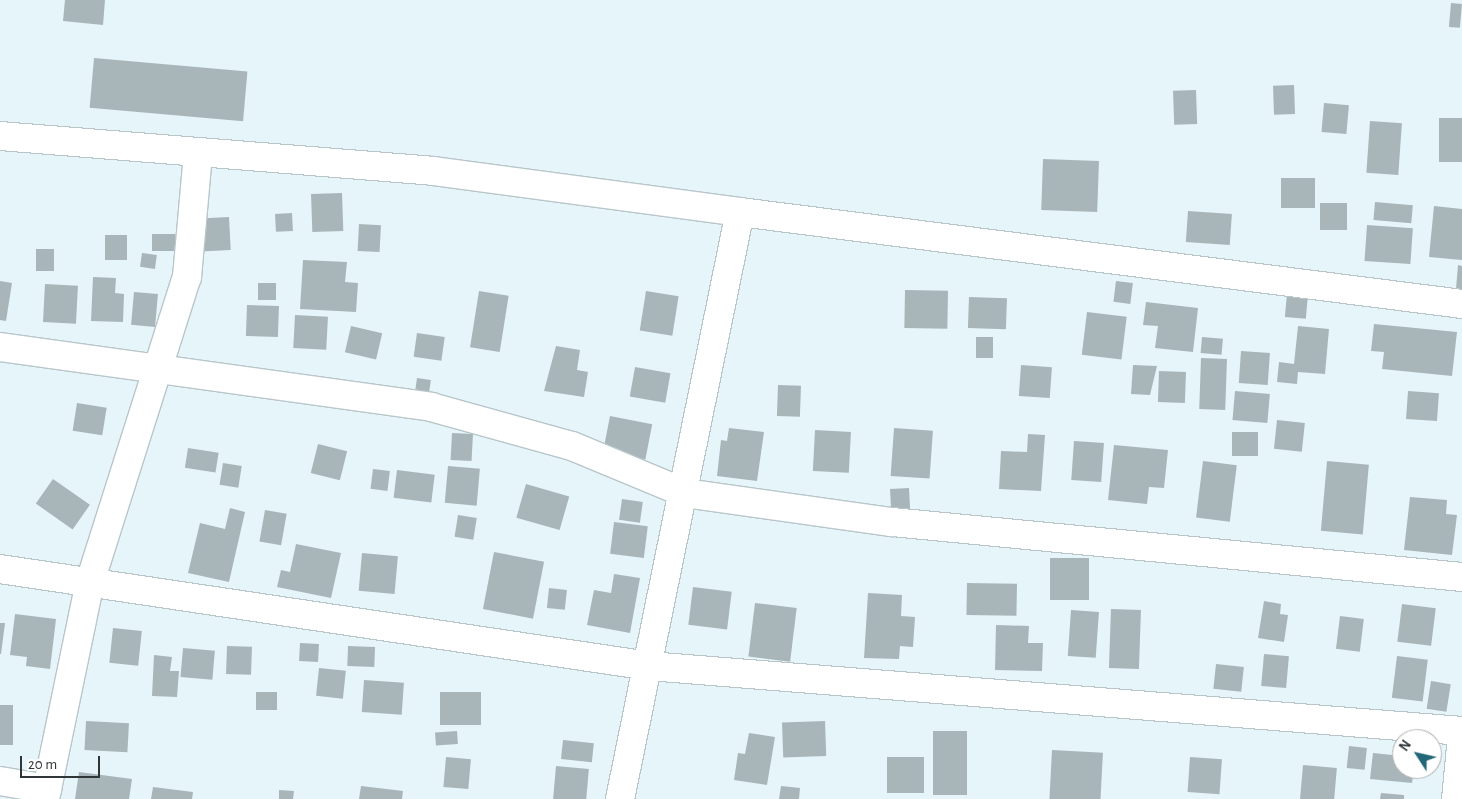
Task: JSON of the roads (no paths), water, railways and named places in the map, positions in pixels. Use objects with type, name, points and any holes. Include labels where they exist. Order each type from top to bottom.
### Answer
[{"type":"street","points":[[0,136],[433,171],[1462,304]]},
{"type":"street","points":[[0,780],[46,794],[90,582],[160,371],[187,277],[198,153]]},
{"type":"street","points":[[620,799],[685,493],[740,212]]},
{"type":"street","points":[[0,347],[160,371],[431,407],[572,446],[685,493],[892,522],[1462,577]]},
{"type":"street","points":[[0,569],[648,666],[1462,731]]},
{"type":"street","points":[[1456,799],[1462,737]]}]
